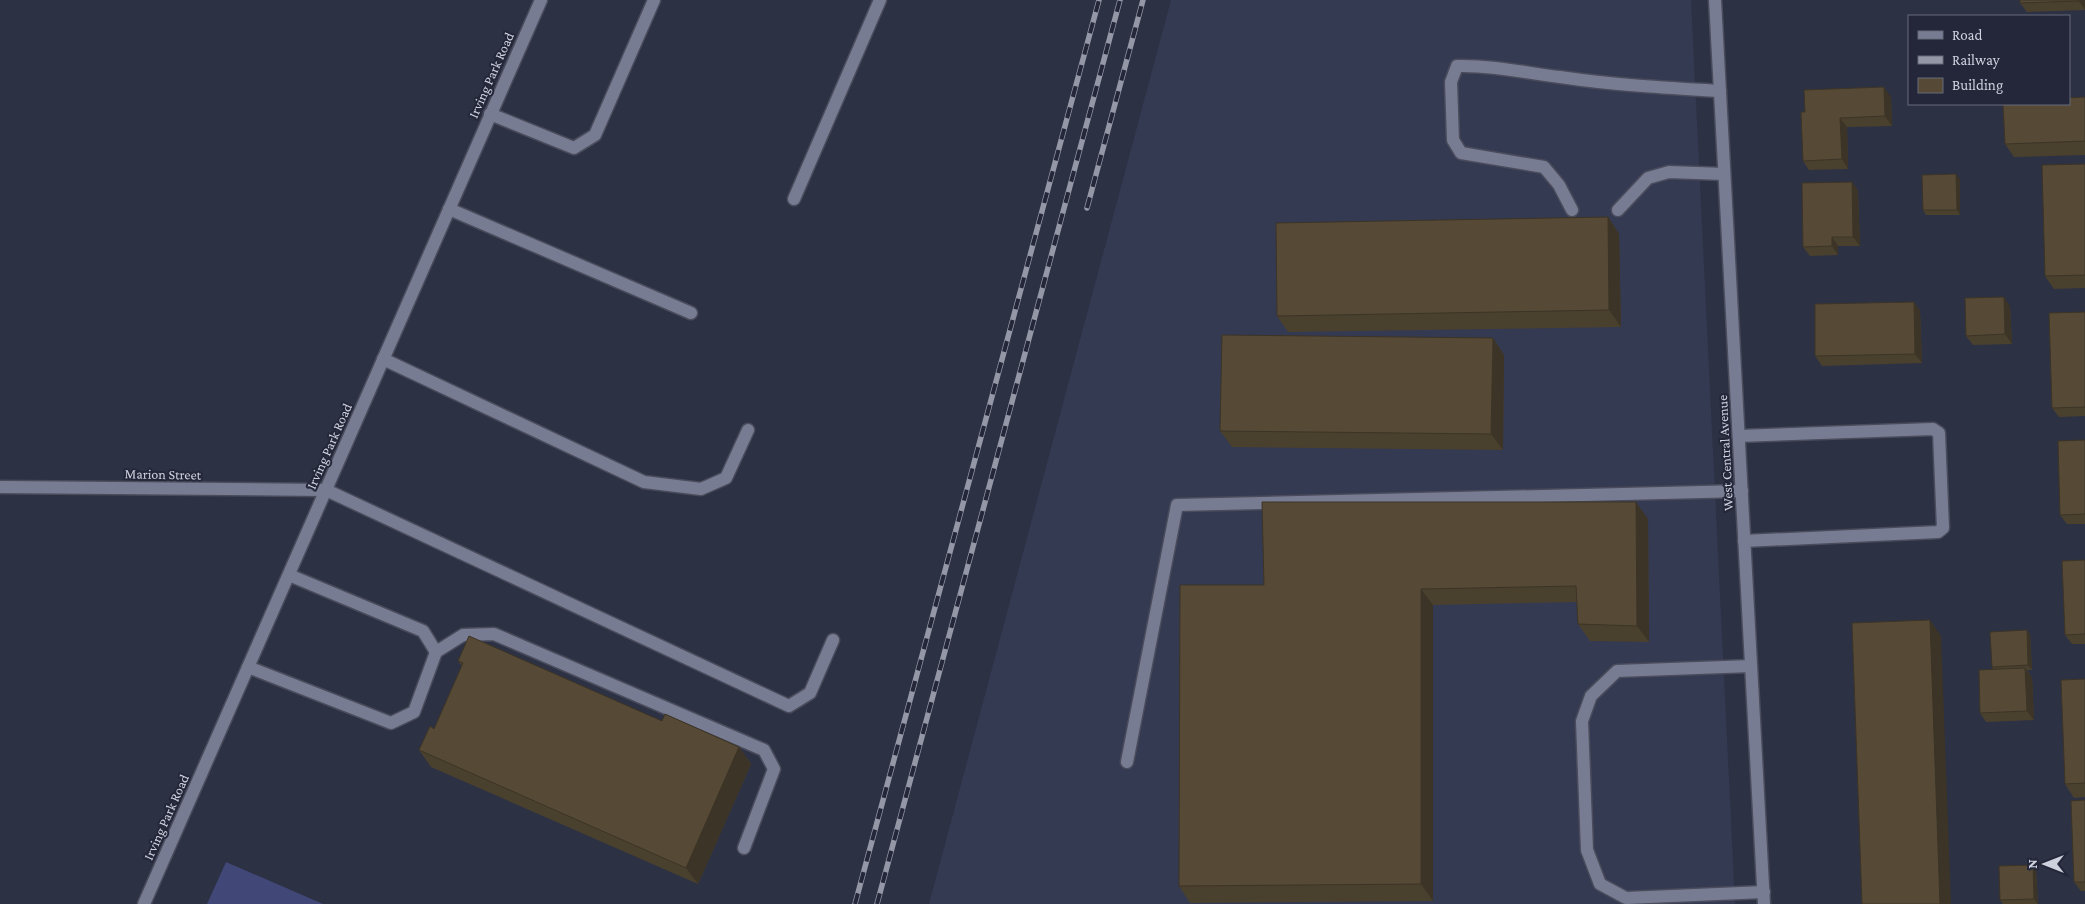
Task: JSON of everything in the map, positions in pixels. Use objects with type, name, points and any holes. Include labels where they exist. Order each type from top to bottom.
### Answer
[{"type":"street","name":"Irving Park Road","points":[[144,904],[540,0]]},
{"type":"street","points":[[490,114],[574,148],[595,135],[654,0]]},
{"type":"street","points":[[794,199],[880,0]]},
{"type":"street","name":"West Central Avenue","points":[[1716,0],[1764,898]]},
{"type":"street","points":[[1572,210],[1559,185],[1544,167],[1462,153],[1453,140],[1450,82],[1458,66],[1482,65],[1648,88],[1720,91]]},
{"type":"street","points":[[1618,210],[1648,178],[1669,172],[1724,174]]},
{"type":"street","points":[[449,209],[690,313]]},
{"type":"street","points":[[383,359],[644,482],[701,489],[726,478],[748,430]]},
{"type":"street","points":[[1739,436],[1933,429],[1939,433],[1943,528],[1938,532],[1744,541]]},
{"type":"street","name":"Marion Street","points":[[0,487],[326,490]]},
{"type":"street","points":[[326,490],[788,706],[810,693],[833,640]]},
{"type":"street","points":[[1127,762],[1177,505],[1742,491]]},
{"type":"street","points":[[289,575],[423,631],[436,652]]},
{"type":"street","points":[[248,667],[391,723],[414,712],[436,652],[463,635],[494,634],[764,750],[774,769],[744,848]]},
{"type":"street","points":[[1751,666],[1617,671],[1591,696],[1582,721],[1587,850],[1600,884],[1626,898],[1764,898]]},
{"type":"shaded area","points":[[1171,0],[1691,0],[1735,904],[929,904]]},
{"type":"shaded area","points":[[226,862],[323,904],[207,904]]},
{"type":"building","points":[[2020,0],[2079,0],[2079,1],[2020,3]]},
{"type":"building","points":[[1884,87],[1885,116],[1840,118],[1842,159],[1803,161],[1801,112],[1805,112],[1804,90]]},
{"type":"building","points":[[2085,97],[2085,141],[2005,144],[2003,105],[2070,105],[2070,98]]},
{"type":"building","points":[[2085,164],[2085,275],[2045,276],[2042,165]]},
{"type":"building","points":[[1956,174],[1957,210],[1923,210],[1922,175]]},
{"type":"building","points":[[1852,182],[1853,237],[1832,237],[1832,246],[1803,247],[1802,183]]},
{"type":"building","points":[[1608,217],[1609,310],[1277,316],[1276,223]]},
{"type":"building","points":[[2004,297],[2005,334],[1966,336],[1965,298]]},
{"type":"building","points":[[1914,302],[1915,354],[1815,356],[1815,304]]},
{"type":"building","points":[[2085,312],[2085,407],[2052,408],[2049,313]]},
{"type":"building","points":[[1222,335],[1493,338],[1491,434],[1220,431]]},
{"type":"building","points":[[2085,440],[2085,514],[2060,515],[2058,441]]},
{"type":"building","points":[[1262,502],[1636,502],[1637,626],[1578,624],[1576,586],[1421,589],[1421,884],[1179,886],[1180,585],[1264,585]]},
{"type":"building","points":[[2085,560],[2085,634],[2065,635],[2062,561]]},
{"type":"building","points":[[1930,620],[1940,904],[1862,904],[1852,623]]},
{"type":"building","points":[[2027,630],[2028,665],[1992,667],[1990,632]]},
{"type":"building","points":[[469,636],[662,721],[665,714],[739,747],[686,868],[419,750],[430,726],[434,729],[463,663],[458,661]]},
{"type":"building","points":[[2025,668],[2027,711],[1980,713],[1979,670]]},
{"type":"building","points":[[2085,679],[2085,783],[2065,784],[2061,680]]},
{"type":"building","points":[[2085,800],[2085,882],[2074,882],[2071,801]]},
{"type":"building","points":[[2033,865],[2034,899],[2000,900],[1999,866]]},
{"type":"railway","points":[[855,904],[1099,0]]},
{"type":"railway","points":[[877,904],[1120,0]]},
{"type":"railway","points":[[1087,208],[1143,0]]}]
